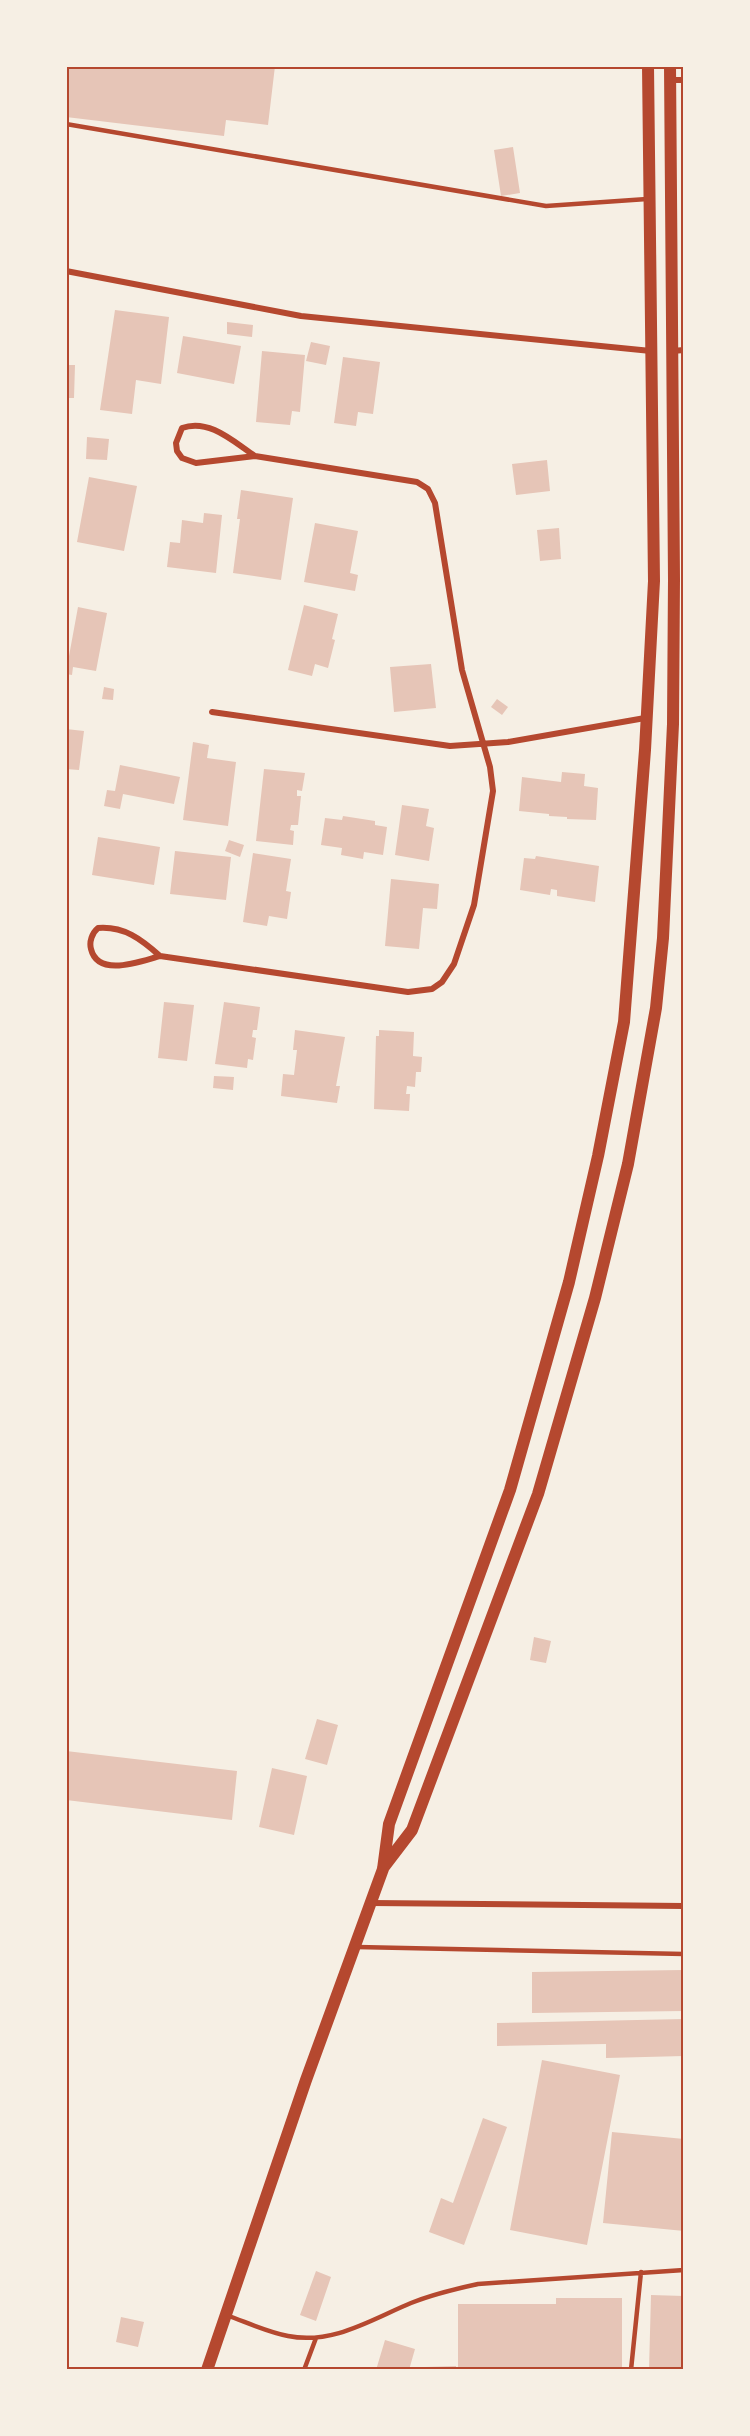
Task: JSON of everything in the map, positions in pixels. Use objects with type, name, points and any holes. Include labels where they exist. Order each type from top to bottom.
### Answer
[{"type":"main road","points":[[207,2370],[306,2080],[383,1869],[389,1824],[510,1490],[568,1282],[598,1156],[624,1022],[643,785],[654,581],[648,66]]},
{"type":"main road","points":[[383,1869],[412,1830],[538,1494],[595,1298],[628,1164],[656,1008],[663,938],[679,579],[678,351],[670,66]]},
{"type":"street","points":[[670,80],[684,80]]},
{"type":"street","points":[[66,271],[301,316],[651,351]]},
{"type":"street","points":[[160,956],[141,939],[120,929],[98,928],[93,932],[90,947],[100,962],[127,964],[160,956],[408,992],[432,989],[441,982],[454,964],[474,905],[493,791],[490,767],[462,670],[435,503],[428,489],[417,482],[255,456],[196,463],[182,458],[177,451],[176,443],[182,428],[200,424],[228,438],[255,456]]},
{"type":"street","points":[[212,712],[450,746],[483,745],[645,718]]},
{"type":"street","points":[[370,1903],[684,1906]]},
{"type":"lane","points":[[66,124],[546,206],[650,199]]},
{"type":"lane","points":[[356,1947],[684,1954]]},
{"type":"lane","points":[[226,2315],[288,2336],[316,2338],[357,2328],[411,2302],[447,2290],[478,2284],[684,2270]]},
{"type":"lane","points":[[631,2370],[641,2272]]},
{"type":"lane","points":[[304,2370],[316,2338]]},
{"type":"building","points":[[66,66],[275,66],[268,125],[226,120],[224,136],[66,117]]},
{"type":"building","points":[[513,147],[520,193],[501,196],[494,150]]},
{"type":"building","points":[[115,310],[169,317],[161,384],[136,380],[132,414],[100,410]]},
{"type":"building","points":[[227,322],[253,325],[252,337],[227,334]]},
{"type":"building","points":[[183,336],[241,346],[234,384],[177,373]]},
{"type":"building","points":[[311,342],[330,346],[326,365],[306,361]]},
{"type":"building","points":[[262,351],[305,355],[300,412],[292,411],[290,425],[256,422]]},
{"type":"building","points":[[343,357],[380,362],[373,414],[358,412],[356,426],[334,423]]},
{"type":"building","points":[[66,365],[75,365],[74,398],[66,398]]},
{"type":"building","points":[[87,437],[109,439],[107,460],[86,459]]},
{"type":"building","points":[[547,460],[550,491],[516,495],[512,464]]},
{"type":"building","points":[[89,477],[137,486],[124,551],[77,542]]},
{"type":"building","points":[[241,490],[293,498],[281,580],[233,573]]},
{"type":"building","points":[[204,513],[222,515],[216,573],[167,567],[170,542],[180,543],[182,520],[203,523]]},
{"type":"building","points":[[315,523],[358,531],[350,573],[358,575],[355,591],[304,582]]},
{"type":"building","points":[[559,528],[561,559],[540,561],[537,530]]},
{"type":"building","points":[[304,605],[338,614],[328,668],[315,664],[312,676],[288,670]]},
{"type":"building","points":[[78,607],[107,613],[96,671],[73,667],[72,675],[66,674],[66,655],[69,656]]},
{"type":"building","points":[[431,664],[436,708],[394,712],[390,667]]},
{"type":"building","points":[[104,687],[114,689],[113,700],[102,699]]},
{"type":"building","points":[[497,699],[508,707],[502,715],[491,707]]},
{"type":"building","points":[[66,729],[84,731],[79,770],[66,769]]},
{"type":"building","points":[[193,742],[209,745],[207,758],[236,762],[228,826],[183,820]]},
{"type":"building","points":[[120,765],[180,777],[174,804],[123,794],[120,809],[104,806],[107,790],[115,791]]},
{"type":"building","points":[[264,769],[305,773],[302,791],[297,790],[297,796],[301,796],[298,825],[291,825],[290,830],[294,831],[293,845],[256,841]]},
{"type":"building","points":[[562,772],[585,774],[584,786],[598,788],[596,820],[567,819],[567,817],[549,816],[549,814],[519,811],[522,777],[561,782]]},
{"type":"building","points":[[402,805],[429,809],[426,826],[434,828],[429,861],[395,855]]},
{"type":"building","points":[[343,816],[375,821],[375,825],[387,827],[383,855],[364,852],[363,859],[341,855],[342,848],[321,845],[325,818],[342,820]]},
{"type":"building","points":[[98,837],[160,847],[154,885],[92,875]]},
{"type":"building","points":[[229,840],[244,845],[240,857],[225,851]]},
{"type":"building","points":[[175,851],[231,857],[226,900],[170,894]]},
{"type":"building","points":[[253,853],[291,859],[286,891],[291,892],[287,919],[269,916],[267,926],[243,922]]},
{"type":"building","points":[[536,856],[599,866],[595,902],[557,896],[557,890],[551,889],[550,895],[520,890],[524,858],[535,859]]},
{"type":"building","points":[[391,879],[439,884],[437,909],[423,908],[419,949],[385,946]]},
{"type":"building","points":[[164,1002],[194,1005],[187,1061],[158,1058]]},
{"type":"building","points":[[224,1002],[260,1007],[257,1030],[253,1030],[252,1037],[256,1038],[253,1060],[248,1059],[247,1068],[215,1064]]},
{"type":"building","points":[[295,1030],[345,1037],[336,1086],[340,1086],[337,1103],[281,1096],[283,1074],[294,1075],[297,1050],[293,1050]]},
{"type":"building","points":[[379,1030],[414,1032],[413,1056],[422,1057],[421,1072],[416,1072],[415,1087],[407,1086],[406,1094],[410,1094],[409,1111],[374,1109],[376,1036],[379,1036]]},
{"type":"building","points":[[214,1076],[234,1077],[233,1090],[213,1088]]},
{"type":"building","points":[[534,1637],[551,1641],[546,1663],[530,1660]]},
{"type":"building","points":[[317,1719],[338,1725],[327,1765],[305,1759]]},
{"type":"building","points":[[66,1751],[237,1771],[232,1820],[66,1800]]},
{"type":"building","points":[[272,1768],[307,1776],[294,1835],[259,1827]]},
{"type":"building","points":[[684,1970],[684,2011],[532,2013],[532,1972]]},
{"type":"building","points":[[684,2019],[684,2056],[606,2058],[606,2044],[497,2046],[497,2023]]},
{"type":"building","points":[[542,2060],[620,2075],[587,2245],[510,2230]]},
{"type":"building","points":[[483,2118],[507,2127],[464,2245],[429,2232],[441,2198],[453,2203]]},
{"type":"building","points":[[612,2132],[684,2139],[684,2231],[603,2223]]},
{"type":"building","points":[[316,2271],[331,2277],[316,2321],[300,2315]]},
{"type":"building","points":[[651,2295],[684,2296],[684,2370],[649,2370]]},
{"type":"building","points":[[556,2298],[622,2298],[622,2370],[458,2370],[458,2304],[556,2304]]},
{"type":"building","points":[[121,2317],[144,2322],[138,2347],[116,2342]]},
{"type":"building","points":[[385,2340],[415,2349],[409,2370],[376,2370]]},
{"type":"building","points":[[456,2366],[456,2370],[425,2370],[425,2367]]}]
